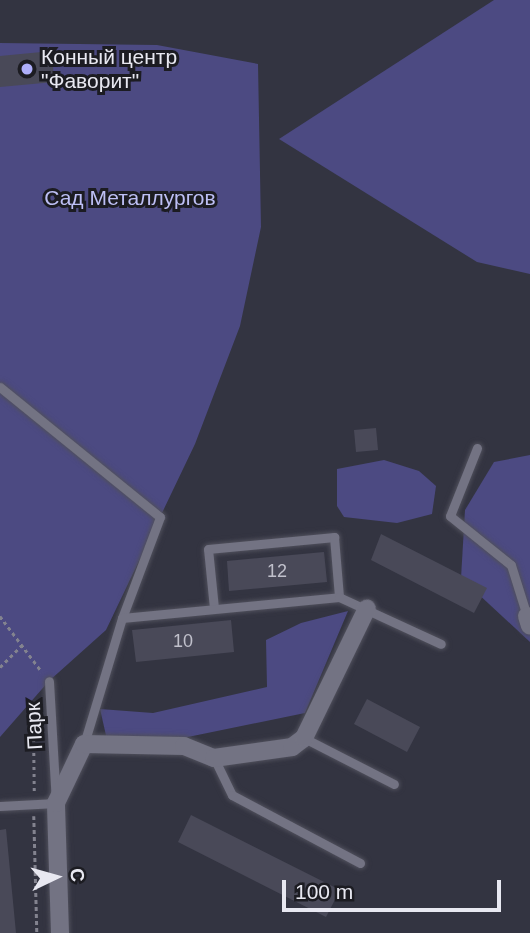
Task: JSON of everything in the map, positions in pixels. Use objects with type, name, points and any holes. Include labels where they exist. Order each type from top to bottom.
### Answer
[{"type":"street","points":[[60,933],[56,803],[84,744],[184,746],[214,758],[292,747],[304,738],[367,608]]},
{"type":"lane","points":[[0,387],[160,517],[122,618],[84,744]]},
{"type":"lane","points":[[477,447],[450,516],[511,565],[529,621]]},
{"type":"lane","points":[[214,608],[208,549],[334,537],[339,597]]},
{"type":"lane","points":[[122,618],[339,597],[440,644]]},
{"type":"lane","name":"Парк","points":[[49,681],[56,803]]},
{"type":"lane","points":[[304,738],[394,784]]},
{"type":"lane","points":[[214,758],[232,795],[360,863]]},
{"type":"lane","points":[[0,806],[56,803]]},
{"type":"path","name":"Парк","points":[[0,616],[49,681]]},
{"type":"path","points":[[0,667],[21,646]]},
{"type":"green space","points":[[494,0],[530,0],[530,274],[477,262],[279,139]]},
{"type":"green space","name":"Сад Металлургов","points":[[0,43],[157,45],[258,64],[261,227],[240,326],[195,444],[106,630],[49,681],[0,737]]},
{"type":"green space","points":[[530,455],[530,642],[461,578],[465,510],[494,462]]},
{"type":"green space","points":[[384,460],[419,471],[436,486],[432,514],[397,523],[344,517],[337,506],[337,469]]},
{"type":"green space","points":[[348,611],[305,713],[110,753],[100,709],[153,713],[267,687],[266,640],[301,623]]},
{"type":"building","name":"Конный центр \"Фаворит\"","points":[[52,51],[54,82],[0,87],[0,56]]},
{"type":"building","points":[[376,428],[378,450],[356,452],[354,430]]},
{"type":"building","points":[[381,534],[487,588],[474,613],[371,560]]},
{"type":"building","points":[[324,552],[327,582],[229,591],[227,561]]},
{"type":"building","points":[[231,620],[234,652],[136,662],[132,630]]},
{"type":"building","points":[[367,699],[420,727],[407,752],[354,724]]},
{"type":"building","points":[[191,815],[340,890],[326,917],[178,842]]},
{"type":"building","points":[[6,829],[16,933],[0,933],[0,830]]},
{"type":"place","name":"Конный центр \"Фаворит\"","points":[[27,69]]}]
